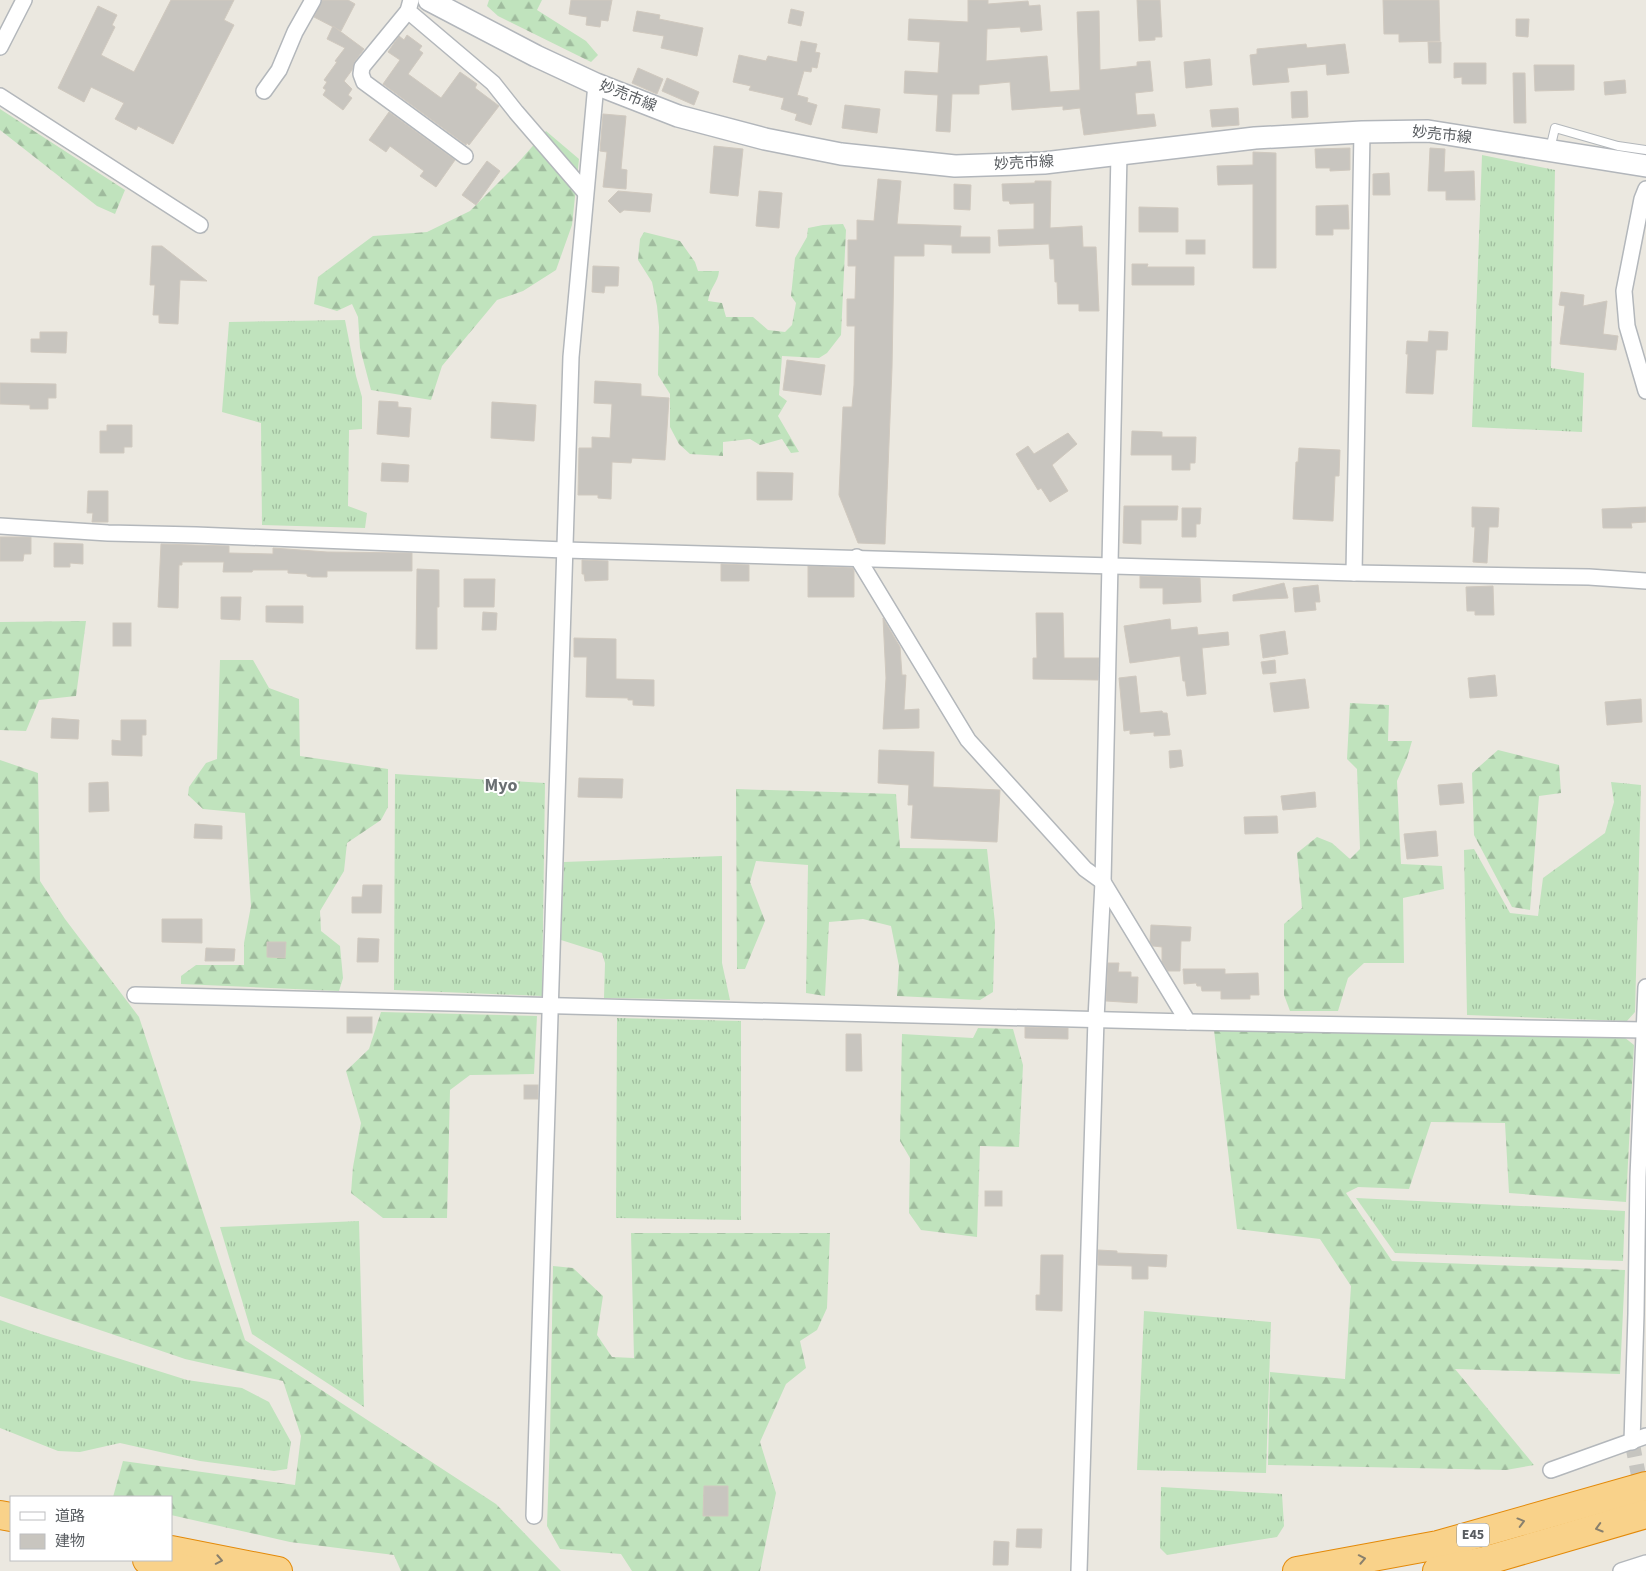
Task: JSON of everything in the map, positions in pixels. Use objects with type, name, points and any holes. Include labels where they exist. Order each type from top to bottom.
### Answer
[{"type":"highway","name":"E45","points":[[1297,1571],[1438,1545],[1641,1487]]},
{"type":"highway","name":"E45","points":[[1437,1571],[1485,1561],[1646,1514]]},
{"type":"highway","points":[[172,1550],[278,1571]]},
{"type":"highway","points":[[151,1561],[192,1571]]},
{"type":"main road","name":"妙売市線","points":[[429,0],[536,56],[596,84],[678,116],[766,139],[841,154],[955,166],[1044,163],[1255,138],[1362,132],[1428,131],[1646,166]]},
{"type":"street","points":[[0,47],[24,0]]},
{"type":"street","points":[[264,91],[279,70],[295,32],[312,0]]},
{"type":"street","points":[[464,156],[364,82],[361,74],[362,66],[410,5],[493,83],[586,192]]},
{"type":"street","points":[[534,1516],[572,357],[596,84]]},
{"type":"street","points":[[0,96],[200,225]]},
{"type":"street","points":[[1354,572],[1362,132]]},
{"type":"street","points":[[1079,1571],[1096,1019],[1103,882],[1119,154]]},
{"type":"street","points":[[1646,189],[1642,199],[1624,291],[1627,326],[1646,391]]},
{"type":"street","points":[[0,526],[108,533],[565,550],[1590,577],[1646,581]]},
{"type":"street","points":[[857,557],[968,740],[1084,869],[1103,882],[1188,1022]]},
{"type":"street","points":[[1551,1470],[1639,1439],[1636,1314],[1638,1177],[1646,987]]},
{"type":"street","points":[[135,995],[1188,1022],[1645,1030]]},
{"type":"street","points":[[1621,1571],[1646,1563]]},
{"type":"lane","points":[[1549,150],[1555,128],[1618,146],[1646,150]]},
{"type":"green space","points":[[489,0],[542,0],[537,10],[586,41],[598,55],[591,62],[498,16],[487,6]]},
{"type":"green space","points":[[0,109],[125,190],[115,214],[97,206],[0,130]]},
{"type":"green space","points":[[546,131],[579,159],[572,225],[556,270],[523,291],[497,300],[442,366],[431,400],[371,390],[360,348],[358,317],[352,304],[337,311],[314,304],[318,277],[373,236],[427,232],[470,211],[516,165]]},
{"type":"green space","points":[[1482,155],[1555,170],[1551,368],[1584,373],[1582,432],[1472,427]]},
{"type":"green space","points":[[843,224],[846,230],[841,335],[827,353],[819,358],[782,356],[779,395],[787,401],[778,416],[799,452],[791,453],[782,439],[760,445],[750,439],[723,442],[723,456],[690,454],[679,444],[670,427],[670,394],[658,375],[659,327],[657,306],[652,282],[638,260],[640,239],[644,232],[680,241],[695,262],[698,271],[719,271],[708,301],[722,303],[726,317],[753,317],[768,330],[785,332],[792,325],[796,303],[791,296],[795,258],[807,237],[808,228]]},
{"type":"green space","points":[[345,320],[362,397],[362,429],[349,430],[348,506],[367,513],[365,528],[262,525],[261,423],[222,412],[229,322]]},
{"type":"green space","points":[[86,621],[76,696],[39,700],[26,731],[0,730],[0,622]]},
{"type":"green space","points":[[220,660],[253,660],[269,688],[299,699],[300,756],[388,769],[388,807],[381,820],[347,843],[344,871],[320,911],[321,931],[340,946],[343,978],[339,991],[181,984],[181,976],[196,965],[244,965],[244,943],[251,906],[245,813],[203,809],[188,795],[189,787],[206,763],[217,759]]},
{"type":"green space","points":[[1350,703],[1389,705],[1388,741],[1412,741],[1397,781],[1401,864],[1442,866],[1444,889],[1403,898],[1404,963],[1364,963],[1348,978],[1338,1011],[1290,1011],[1284,995],[1284,924],[1302,908],[1297,853],[1317,837],[1332,843],[1350,859],[1360,849],[1357,769],[1347,759]]},
{"type":"green space","points":[[1498,750],[1559,765],[1561,793],[1539,796],[1530,910],[1512,907],[1474,835],[1472,773]]},
{"type":"green space","points":[[0,760],[38,773],[40,881],[65,919],[139,1017],[245,1340],[496,1504],[561,1571],[401,1571],[394,1555],[290,1542],[172,1515],[172,1496],[113,1496],[123,1461],[295,1485],[301,1436],[283,1381],[185,1359],[0,1296]]},
{"type":"green space","points":[[395,774],[545,783],[542,996],[394,990]]},
{"type":"green space","points":[[1611,782],[1641,785],[1635,1012],[1627,1021],[1467,1015],[1464,850],[1474,849],[1510,913],[1538,916],[1543,878],[1605,833],[1614,802]]},
{"type":"green space","points":[[736,789],[896,794],[900,848],[987,849],[995,923],[993,992],[980,1000],[897,996],[899,966],[891,926],[863,919],[829,922],[825,996],[806,993],[808,865],[756,861],[750,882],[765,921],[745,969],[737,969]]},
{"type":"green space","points":[[722,856],[722,963],[730,1000],[604,998],[605,963],[602,953],[561,940],[564,862]]},
{"type":"green space","points":[[381,1012],[537,1016],[534,1074],[470,1075],[450,1090],[447,1218],[383,1218],[351,1193],[353,1167],[361,1123],[346,1071],[369,1049]]},
{"type":"green space","points":[[617,1018],[741,1021],[741,1220],[616,1218]]},
{"type":"green space","points":[[978,1028],[1013,1029],[1023,1065],[1019,1147],[980,1146],[977,1237],[921,1230],[909,1213],[910,1158],[900,1141],[902,1034],[973,1038]]},
{"type":"green space","points":[[1214,1030],[1624,1037],[1634,1045],[1626,1202],[1509,1193],[1505,1123],[1431,1122],[1409,1189],[1358,1187],[1346,1193],[1392,1261],[1625,1270],[1620,1374],[1455,1369],[1534,1465],[1506,1470],[1268,1465],[1270,1372],[1345,1379],[1351,1286],[1320,1239],[1237,1229]]},
{"type":"green space","points":[[1356,1198],[1625,1211],[1623,1261],[1395,1253]]},
{"type":"green space","points":[[359,1221],[364,1407],[252,1334],[220,1227]]},
{"type":"green space","points":[[631,1233],[830,1233],[827,1308],[817,1330],[800,1341],[806,1368],[786,1384],[760,1442],[776,1493],[760,1571],[632,1571],[621,1554],[560,1549],[547,1526],[553,1266],[573,1268],[603,1296],[597,1335],[612,1357],[634,1358]]},
{"type":"green space","points":[[1144,1311],[1271,1322],[1266,1473],[1137,1470]]},
{"type":"green space","points":[[0,1320],[187,1380],[242,1388],[269,1402],[291,1442],[287,1469],[274,1471],[200,1461],[120,1443],[80,1452],[58,1451],[0,1428]]},
{"type":"green space","points":[[1161,1487],[1282,1494],[1284,1526],[1277,1537],[1167,1555],[1160,1548]]},
{"type":"building","points":[[171,0],[234,0],[224,20],[234,25],[173,144],[138,126],[136,130],[115,119],[124,103],[91,87],[84,102],[58,88],[98,6],[117,15],[112,25],[115,27],[101,55],[134,72]]},
{"type":"building","points":[[322,0],[348,0],[355,4],[341,31],[314,17]]},
{"type":"building","points":[[571,0],[612,0],[608,21],[601,20],[600,27],[586,25],[587,17],[569,14]]},
{"type":"building","points":[[968,0],[988,0],[988,4],[1028,1],[1029,6],[1040,5],[1042,30],[1021,32],[1020,27],[987,29],[986,61],[1047,56],[1050,92],[1080,90],[1077,12],[1099,11],[1100,70],[1137,66],[1137,62],[1150,61],[1153,91],[1135,93],[1137,115],[1154,114],[1156,126],[1084,135],[1080,108],[1063,110],[1063,106],[1012,110],[1010,82],[979,85],[979,94],[952,94],[950,132],[936,131],[938,95],[904,93],[905,71],[938,73],[940,42],[908,40],[909,19],[968,22]]},
{"type":"building","points":[[1137,0],[1160,0],[1162,37],[1155,37],[1155,40],[1139,41]]},
{"type":"building","points":[[1383,0],[1439,0],[1440,41],[1399,42],[1399,34],[1384,34]]},
{"type":"building","points":[[791,9],[804,12],[801,26],[788,23]]},
{"type":"building","points":[[637,11],[660,15],[659,19],[703,28],[697,56],[661,48],[664,36],[633,31]]},
{"type":"building","points":[[1516,19],[1529,19],[1528,37],[1516,36]]},
{"type":"building","points":[[333,26],[364,49],[344,81],[352,89],[348,95],[352,98],[343,110],[323,95],[326,90],[323,88],[327,82],[324,80],[345,48],[327,39]]},
{"type":"building","points":[[407,35],[422,46],[419,50],[423,53],[408,74],[441,98],[460,72],[477,84],[475,88],[499,106],[469,145],[467,143],[466,145],[383,84],[400,60],[388,52],[399,36],[404,40]]},
{"type":"building","points":[[801,41],[817,44],[815,52],[820,53],[817,68],[812,67],[811,72],[804,71],[797,95],[808,98],[807,102],[817,105],[811,125],[795,120],[797,114],[781,109],[784,98],[749,90],[751,86],[733,82],[739,55],[766,61],[768,56],[797,62]]},
{"type":"building","points":[[1428,42],[1441,42],[1441,63],[1429,63]]},
{"type":"building","points":[[1306,44],[1307,48],[1345,44],[1349,73],[1327,75],[1326,64],[1287,68],[1289,82],[1253,85],[1250,55],[1257,54],[1257,49]]},
{"type":"building","points":[[1210,59],[1212,85],[1186,88],[1184,62]]},
{"type":"building","points":[[1454,63],[1486,63],[1486,84],[1462,84],[1462,77],[1454,78]]},
{"type":"building","points":[[1534,65],[1574,65],[1574,90],[1535,91]]},
{"type":"building","points":[[638,68],[663,79],[657,94],[632,83]]},
{"type":"building","points":[[1513,73],[1525,73],[1526,123],[1514,123]]},
{"type":"building","points":[[667,78],[699,92],[694,105],[662,91]]},
{"type":"building","points":[[1625,80],[1626,93],[1605,95],[1604,82]]},
{"type":"building","points":[[1307,91],[1308,117],[1292,118],[1291,92]]},
{"type":"building","points":[[845,105],[880,109],[877,133],[842,128]]},
{"type":"building","points":[[1238,108],[1239,125],[1212,127],[1210,110]]},
{"type":"building","points":[[389,112],[455,160],[436,187],[420,176],[424,171],[390,146],[386,152],[369,140]]},
{"type":"building","points":[[603,114],[626,116],[621,169],[627,170],[626,189],[603,187],[607,152],[600,151]]},
{"type":"building","points":[[714,146],[743,149],[738,196],[710,193]]},
{"type":"building","points":[[1350,148],[1350,170],[1330,171],[1330,168],[1316,168],[1315,149]]},
{"type":"building","points":[[1430,148],[1445,149],[1444,172],[1474,171],[1475,200],[1446,200],[1446,191],[1428,191]]},
{"type":"building","points":[[1253,152],[1276,153],[1276,268],[1253,268],[1253,184],[1218,185],[1217,166],[1253,165]]},
{"type":"building","points":[[487,161],[500,171],[476,205],[462,195]]},
{"type":"building","points":[[1389,173],[1390,195],[1373,195],[1373,174]]},
{"type":"building","points":[[878,179],[901,181],[897,224],[961,226],[960,237],[990,237],[990,253],[952,253],[952,245],[924,244],[924,256],[894,256],[885,544],[858,543],[839,495],[843,407],[852,407],[854,385],[855,326],[847,326],[847,299],[855,299],[856,266],[848,266],[848,240],[857,240],[857,220],[874,221]]},
{"type":"building","points":[[1035,181],[1051,181],[1050,228],[1082,226],[1083,247],[1096,247],[1099,311],[1079,311],[1079,304],[1058,304],[1054,259],[1050,259],[1049,244],[999,246],[998,230],[1034,229],[1034,203],[1010,204],[1009,201],[1003,201],[1002,184],[1035,183]]},
{"type":"building","points":[[954,184],[971,185],[970,210],[954,209]]},
{"type":"building","points":[[618,191],[652,194],[650,212],[624,210],[620,213],[608,201]]},
{"type":"building","points":[[759,191],[782,193],[779,228],[756,226]]},
{"type":"building","points":[[1348,205],[1349,229],[1333,229],[1333,235],[1316,235],[1316,206]]},
{"type":"building","points":[[1139,207],[1178,208],[1178,232],[1139,232]]},
{"type":"building","points":[[1186,240],[1205,240],[1205,254],[1186,254]]},
{"type":"building","points":[[152,246],[162,246],[207,281],[180,280],[178,324],[159,323],[159,315],[153,315],[155,285],[150,285]]},
{"type":"building","points":[[1132,264],[1148,264],[1147,267],[1194,267],[1194,285],[1132,285]]},
{"type":"building","points":[[593,266],[619,267],[618,286],[605,286],[604,293],[592,292]]},
{"type":"building","points":[[1561,292],[1584,295],[1583,306],[1607,301],[1603,334],[1618,336],[1616,350],[1560,344],[1565,306],[1559,305]]},
{"type":"building","points":[[1429,331],[1448,332],[1447,350],[1436,350],[1433,394],[1406,393],[1407,341],[1428,342]]},
{"type":"building","points":[[40,332],[67,332],[66,353],[31,352],[31,339],[40,339]]},
{"type":"building","points":[[787,360],[825,365],[821,395],[783,390]]},
{"type":"building","points":[[595,381],[641,384],[641,396],[669,398],[665,460],[632,458],[631,463],[612,462],[611,499],[598,498],[598,495],[578,495],[579,448],[592,448],[592,437],[610,438],[612,404],[594,403]]},
{"type":"building","points":[[0,383],[56,384],[56,398],[48,398],[48,409],[30,409],[30,405],[0,404]]},
{"type":"building","points":[[379,401],[398,402],[398,407],[411,408],[409,437],[377,434]]},
{"type":"building","points":[[492,402],[536,405],[534,441],[491,438]]},
{"type":"building","points":[[107,425],[132,425],[132,447],[124,447],[124,453],[100,453],[100,431],[107,431]]},
{"type":"building","points":[[1132,431],[1162,432],[1162,437],[1196,437],[1195,463],[1190,463],[1190,470],[1172,470],[1172,455],[1131,455]]},
{"type":"building","points":[[1068,433],[1077,444],[1052,465],[1068,491],[1050,502],[1041,488],[1038,490],[1016,454],[1028,446],[1034,454]]},
{"type":"building","points":[[1299,448],[1340,450],[1339,476],[1335,476],[1333,521],[1293,519],[1296,462],[1298,462]]},
{"type":"building","points":[[382,463],[409,465],[408,482],[381,481]]},
{"type":"building","points":[[757,472],[793,473],[792,500],[757,500]]},
{"type":"building","points":[[88,491],[108,491],[108,522],[92,522],[93,513],[87,513]]},
{"type":"building","points":[[1124,506],[1178,506],[1177,520],[1141,520],[1141,544],[1123,543]]},
{"type":"building","points":[[1472,507],[1499,508],[1498,527],[1489,527],[1487,563],[1473,562],[1475,527],[1472,527]]},
{"type":"building","points":[[1646,507],[1646,522],[1631,523],[1632,528],[1603,528],[1602,509]]},
{"type":"building","points":[[1182,508],[1201,508],[1200,524],[1196,524],[1196,537],[1182,537]]},
{"type":"building","points":[[0,537],[31,537],[31,554],[24,554],[23,561],[0,561]]},
{"type":"building","points":[[54,543],[83,544],[83,564],[70,563],[70,567],[54,567]]},
{"type":"building","points":[[161,544],[229,546],[229,553],[273,554],[273,548],[327,552],[412,553],[412,571],[327,571],[327,577],[312,577],[307,576],[307,574],[288,573],[288,570],[223,572],[224,562],[182,562],[182,565],[179,565],[178,608],[158,607]]},
{"type":"building","points":[[582,560],[608,561],[608,580],[585,581],[584,574],[582,574]]},
{"type":"building","points":[[721,564],[749,565],[749,581],[721,581]]},
{"type":"building","points":[[808,566],[853,568],[854,597],[808,597]]},
{"type":"building","points":[[417,569],[439,570],[437,649],[416,649]]},
{"type":"building","points":[[1140,576],[1200,578],[1201,602],[1163,604],[1163,588],[1140,588]]},
{"type":"building","points":[[464,579],[495,579],[494,607],[464,607]]},
{"type":"building","points":[[1284,583],[1288,598],[1233,601],[1233,595]]},
{"type":"building","points":[[1318,585],[1320,602],[1315,602],[1316,610],[1295,612],[1293,588]]},
{"type":"building","points":[[1493,586],[1494,615],[1475,615],[1475,611],[1467,611],[1466,587]]},
{"type":"building","points":[[221,597],[241,597],[240,620],[221,619]]},
{"type":"building","points":[[266,606],[303,606],[303,623],[266,622]]},
{"type":"building","points":[[483,612],[497,613],[496,630],[482,630]]},
{"type":"building","points":[[1036,613],[1063,613],[1064,658],[1099,658],[1098,680],[1033,679],[1033,658],[1037,658]]},
{"type":"building","points":[[883,618],[900,647],[902,675],[906,675],[904,710],[919,709],[919,728],[883,729],[886,678]]},
{"type":"building","points":[[1170,619],[1171,630],[1197,627],[1198,635],[1228,632],[1229,645],[1202,648],[1206,694],[1187,696],[1180,656],[1130,663],[1124,626]]},
{"type":"building","points":[[113,623],[131,623],[131,646],[113,646]]},
{"type":"building","points":[[1285,631],[1288,654],[1263,658],[1260,635]]},
{"type":"building","points":[[574,638],[616,639],[616,679],[654,680],[654,706],[633,705],[633,700],[628,700],[628,698],[586,697],[587,657],[574,657]]},
{"type":"building","points":[[1275,660],[1276,673],[1263,674],[1261,662]]},
{"type":"building","points":[[1495,675],[1497,696],[1470,698],[1468,678]]},
{"type":"building","points":[[1136,676],[1140,713],[1162,711],[1167,713],[1170,735],[1154,736],[1154,732],[1130,734],[1130,730],[1124,731],[1119,678]]},
{"type":"building","points":[[1305,679],[1309,708],[1274,712],[1270,683]]},
{"type":"building","points":[[1641,699],[1642,722],[1607,725],[1605,702]]},
{"type":"building","points":[[52,718],[79,720],[78,739],[51,738]]},
{"type":"building","points":[[121,720],[146,720],[146,735],[142,735],[142,756],[112,755],[112,740],[121,741]]},
{"type":"building","points":[[879,750],[934,752],[933,787],[1000,790],[997,842],[911,838],[913,805],[908,805],[909,785],[878,783]]},
{"type":"building","points":[[1181,750],[1183,766],[1170,768],[1169,751]]},
{"type":"building","points":[[579,778],[623,779],[622,798],[578,797]]},
{"type":"building","points":[[108,782],[109,811],[89,812],[89,783]]},
{"type":"building","points":[[1462,783],[1464,803],[1440,805],[1438,785]]},
{"type":"building","points":[[1315,792],[1316,807],[1283,810],[1281,796]]},
{"type":"building","points":[[1277,816],[1278,833],[1245,834],[1244,817]]},
{"type":"building","points":[[195,824],[222,826],[222,839],[194,838]]},
{"type":"building","points":[[1436,831],[1438,856],[1407,859],[1404,834]]},
{"type":"building","points":[[363,885],[382,885],[381,913],[352,913],[352,897],[362,897]]},
{"type":"building","points":[[162,919],[202,919],[202,943],[162,942]]},
{"type":"building","points":[[1151,925],[1191,927],[1190,941],[1181,941],[1180,971],[1168,971],[1162,962],[1162,947],[1153,946],[1150,942]]},
{"type":"building","points":[[358,938],[379,939],[378,962],[357,962]]},
{"type":"building","points":[[267,942],[286,942],[285,958],[267,957]]},
{"type":"building","points":[[206,948],[235,949],[234,961],[205,961]]},
{"type":"building","points":[[1108,963],[1119,963],[1118,972],[1131,972],[1131,977],[1138,977],[1137,1003],[1106,1001]]},
{"type":"building","points":[[1183,969],[1225,969],[1225,974],[1258,973],[1259,995],[1250,995],[1250,999],[1221,999],[1221,991],[1202,991],[1201,986],[1197,986],[1196,983],[1184,984]]},
{"type":"building","points":[[347,1017],[372,1017],[372,1033],[347,1033]]},
{"type":"building","points":[[1025,1027],[1068,1028],[1068,1039],[1025,1038]]},
{"type":"building","points":[[846,1034],[861,1034],[862,1071],[846,1071]]},
{"type":"building","points":[[524,1085],[538,1085],[538,1099],[524,1099]]},
{"type":"building","points":[[985,1191],[1002,1191],[1002,1206],[985,1206]]},
{"type":"building","points":[[1098,1250],[1117,1251],[1117,1253],[1167,1255],[1166,1267],[1148,1266],[1148,1279],[1132,1279],[1132,1266],[1098,1265]]},
{"type":"building","points":[[1041,1255],[1063,1255],[1062,1311],[1036,1310],[1036,1295],[1040,1295]]},
{"type":"building","points":[[704,1486],[728,1486],[728,1516],[703,1516]]},
{"type":"building","points":[[1017,1529],[1042,1529],[1041,1548],[1016,1547]]},
{"type":"building","points":[[994,1541],[1009,1542],[1008,1565],[993,1565]]},
{"type":"tunnel","points":[[1632,1442],[1642,1493]]},
{"type":"district","name":"Myo","points":[[501,785]]}]
